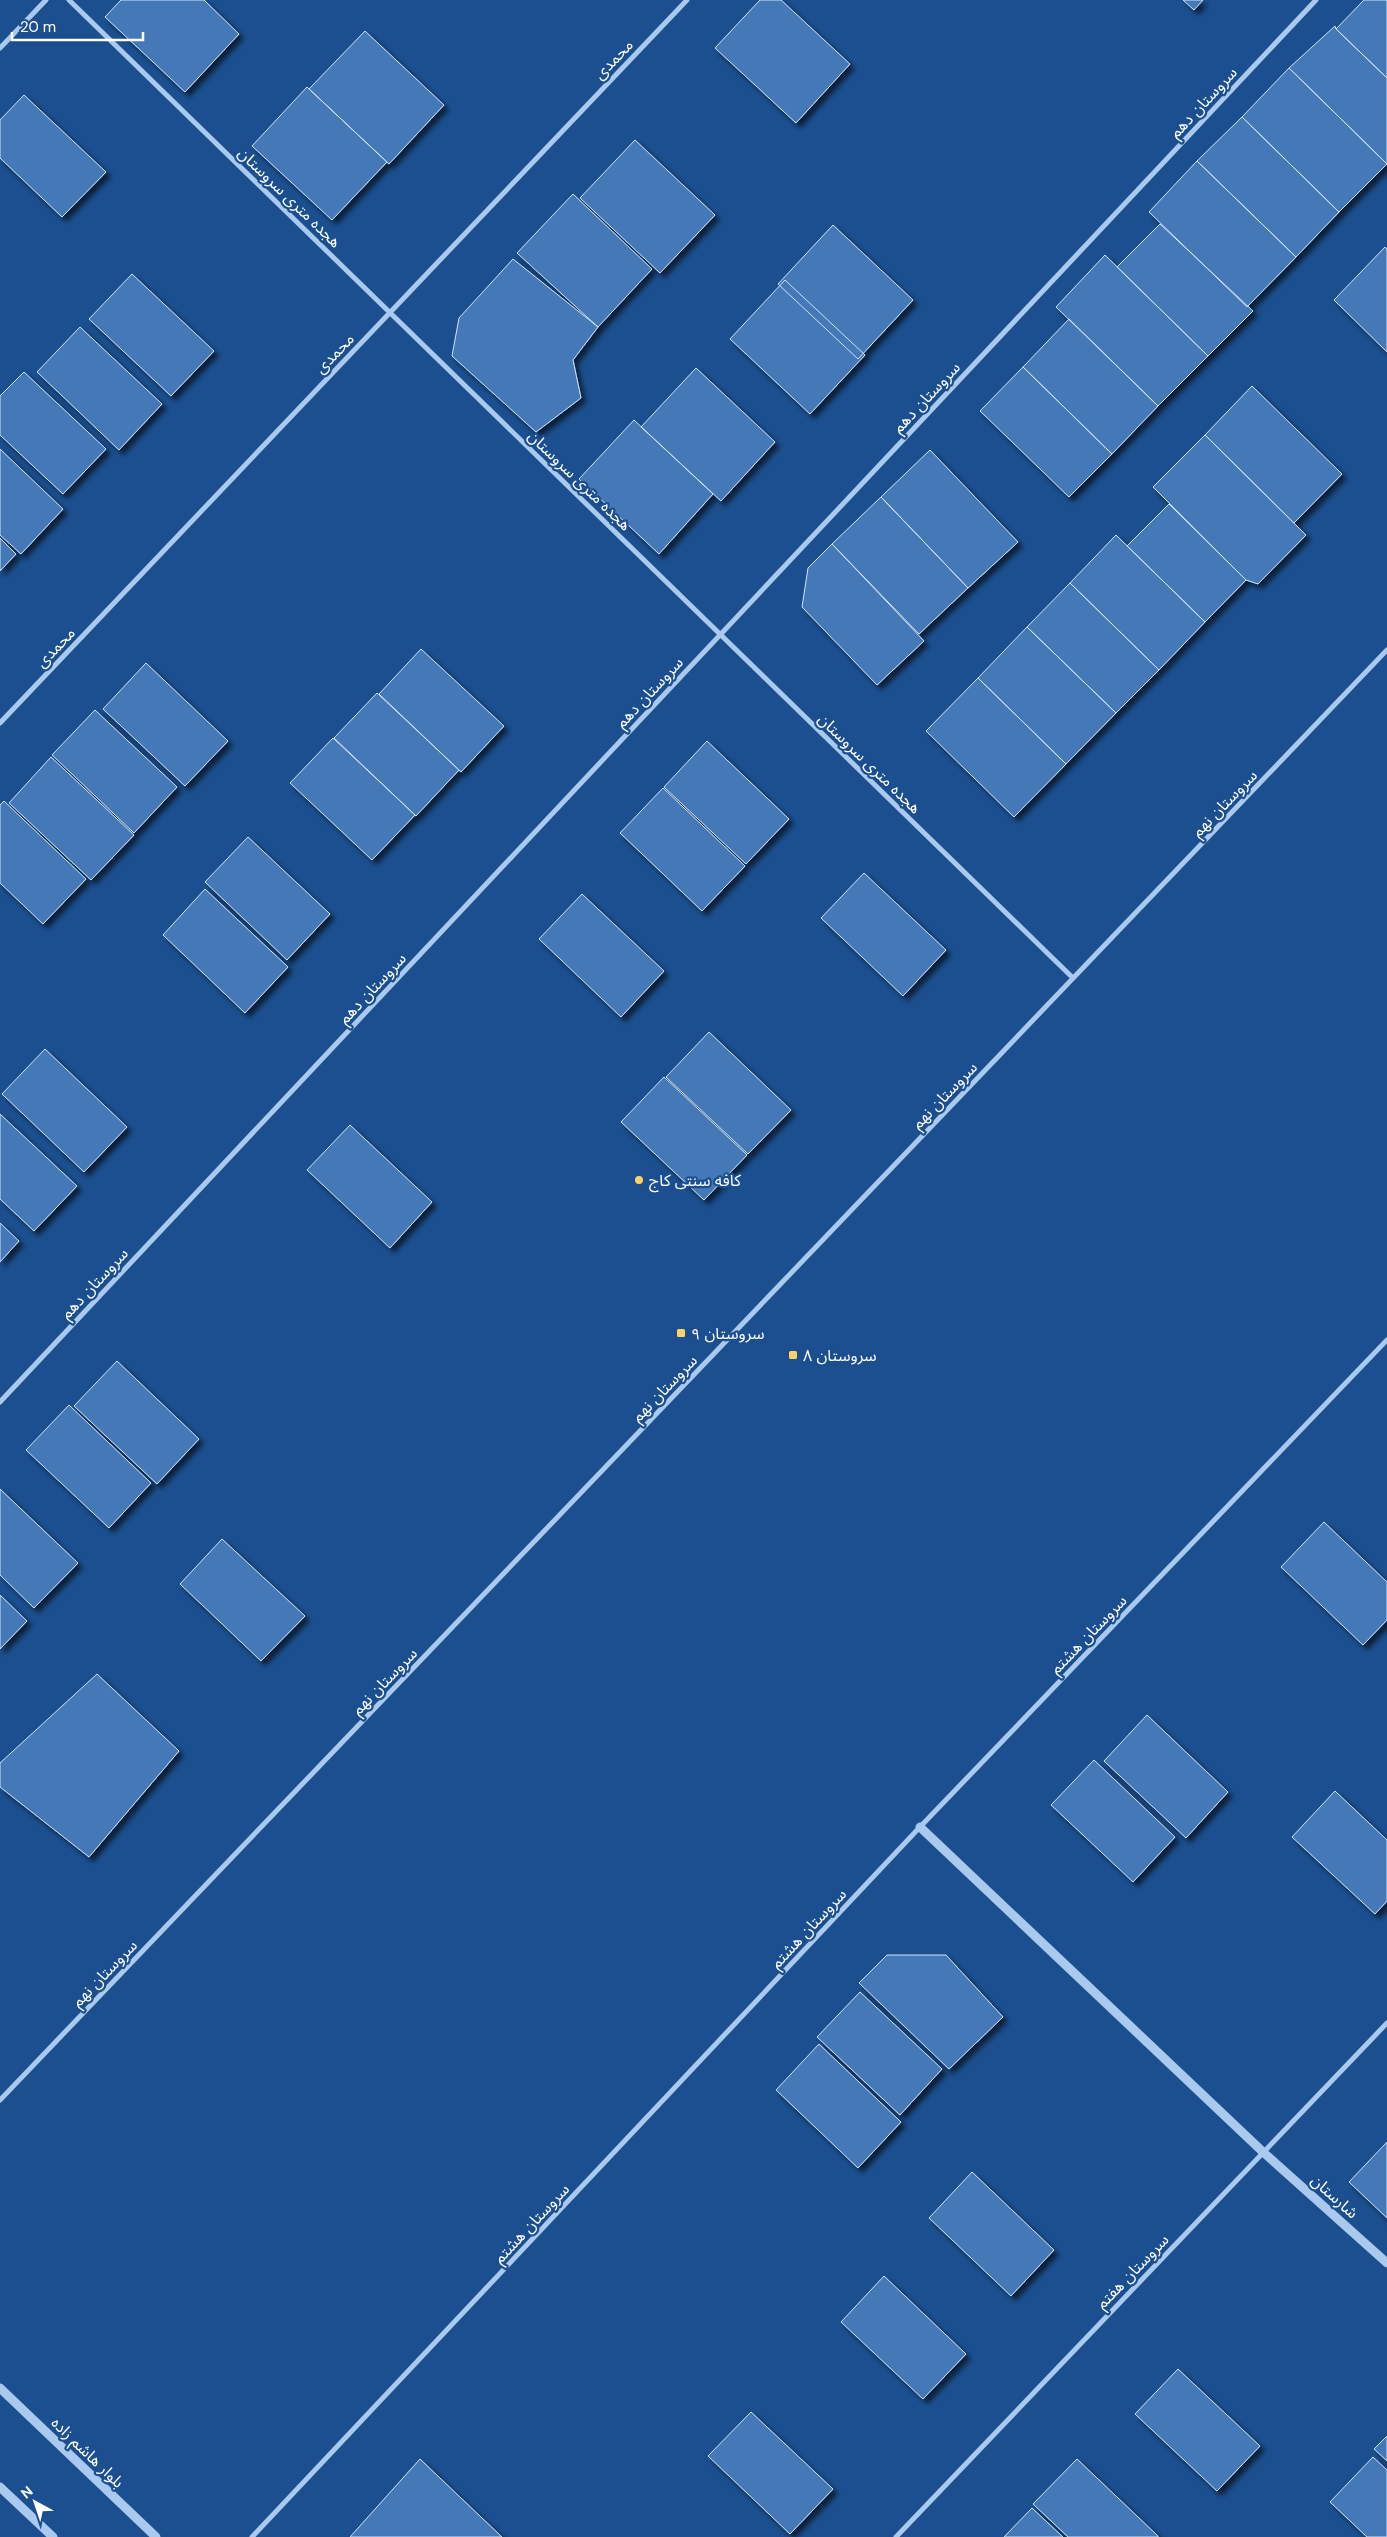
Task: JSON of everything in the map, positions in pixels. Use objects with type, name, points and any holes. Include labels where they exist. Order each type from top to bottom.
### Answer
[{"type":"street","points":[[0,48],[46,0]]},
{"type":"street","name":"هجده متری سروستان","points":[[69,0],[1074,978]]},
{"type":"street","name":"محمدی","points":[[0,723],[687,0]]},
{"type":"street","name":"سروستان دهم","points":[[0,1402],[1316,0]]},
{"type":"street","name":"سروستان نهم","points":[[0,2100],[1387,650]]},
{"type":"street","name":"سروستان هشتم","points":[[252,2537],[920,1827],[1387,1340]]},
{"type":"street","name":"شارستان","points":[[920,1827],[1263,2152],[1387,2263]]},
{"type":"street","name":"سروستان هفتم","points":[[896,2537],[1387,2022]]},
{"type":"street","name":"بلوار هاشم زاده","points":[[0,2388],[156,2537]]},
{"type":"street","points":[[0,2487],[53,2537]]},
{"type":"building","points":[[121,0],[204,0],[239,34],[185,92],[105,17]]},
{"type":"building","points":[[760,0],[781,0],[850,64],[796,123],[715,48]]},
{"type":"building","points":[[1183,0],[1203,0],[1194,10]]},
{"type":"building","points":[[1364,0],[1387,0],[1387,78],[1336,29]]},
{"type":"building","points":[[1335,26],[1387,78],[1387,164],[1289,68]]},
{"type":"building","points":[[365,31],[444,105],[389,164],[309,89]]},
{"type":"building","points":[[1289,68],[1387,164],[1339,212],[1242,117]]},
{"type":"building","points":[[307,87],[387,162],[332,220],[252,146]]},
{"type":"building","points":[[24,95],[106,172],[62,217],[0,158],[0,120]]},
{"type":"building","points":[[1242,117],[1339,212],[1296,257],[1197,161]]},
{"type":"building","points":[[635,140],[715,215],[660,273],[580,198]]},
{"type":"building","points":[[1197,161],[1296,257],[1247,307],[1149,212]]},
{"type":"building","points":[[573,194],[652,269],[598,327],[517,253]]},
{"type":"building","points":[[1160,224],[1253,311],[1208,356],[1117,267]]},
{"type":"building","points":[[833,225],[913,300],[858,359],[778,284]]},
{"type":"building","points":[[1385,247],[1387,249],[1387,352],[1334,300]]},
{"type":"building","points":[[1105,255],[1208,356],[1158,406],[1056,307]]},
{"type":"building","points":[[513,259],[598,327],[573,360],[581,398],[536,432],[452,356],[459,318]]},
{"type":"building","points":[[132,274],[214,351],[171,396],[89,319]]},
{"type":"building","points":[[785,280],[865,355],[810,414],[730,339]]},
{"type":"building","points":[[1069,319],[1158,406],[1112,454],[1023,367]]},
{"type":"building","points":[[80,327],[162,404],[119,450],[37,372]]},
{"type":"building","points":[[1023,367],[1112,454],[1069,497],[980,411]]},
{"type":"building","points":[[696,368],[775,442],[721,501],[641,427]]},
{"type":"building","points":[[24,372],[106,449],[63,494],[0,435],[0,396]]},
{"type":"building","points":[[1252,386],[1342,474],[1294,523],[1205,435]]},
{"type":"building","points":[[634,420],[713,494],[659,554],[579,479]]},
{"type":"building","points":[[1205,435],[1306,535],[1258,584],[1246,580],[1153,487]]},
{"type":"building","points":[[0,449],[63,509],[21,554],[0,535]]},
{"type":"building","points":[[930,450],[1018,542],[968,588],[881,497]]},
{"type":"building","points":[[881,497],[968,588],[919,634],[832,544]]},
{"type":"building","points":[[1169,504],[1246,580],[1205,622],[1127,546]]},
{"type":"building","points":[[1116,535],[1205,622],[1159,670],[1070,583]]},
{"type":"building","points":[[0,538],[16,554],[0,571]]},
{"type":"building","points":[[832,544],[924,641],[877,685],[802,607],[808,568]]},
{"type":"building","points":[[1070,583],[1159,670],[1116,713],[1027,627]]},
{"type":"building","points":[[1027,627],[1116,713],[1066,764],[978,678]]},
{"type":"building","points":[[421,649],[504,726],[461,772],[379,694]]},
{"type":"building","points":[[146,663],[228,741],[185,786],[103,709]]},
{"type":"building","points":[[978,678],[1066,764],[1014,817],[926,731]]},
{"type":"building","points":[[377,693],[459,770],[416,816],[334,738]]},
{"type":"building","points":[[95,710],[177,787],[134,833],[52,755]]},
{"type":"building","points":[[333,738],[415,815],[372,860],[290,783]]},
{"type":"building","points":[[707,741],[789,819],[746,864],[664,787]]},
{"type":"building","points":[[51,757],[134,835],[91,880],[9,803]]},
{"type":"building","points":[[663,788],[745,866],[702,911],[620,833]]},
{"type":"building","points":[[4,801],[86,879],[43,924],[0,883],[0,805]]},
{"type":"building","points":[[248,837],[330,914],[287,960],[205,882]]},
{"type":"building","points":[[864,873],[946,950],[903,996],[821,918]]},
{"type":"building","points":[[205,889],[288,967],[245,1013],[163,935]]},
{"type":"building","points":[[582,894],[664,971],[621,1017],[539,939]]},
{"type":"building","points":[[709,1032],[791,1110],[748,1154],[666,1077]]},
{"type":"building","points":[[45,1049],[127,1127],[84,1172],[2,1094]]},
{"type":"building","points":[[664,1077],[747,1155],[704,1200],[621,1122]]},
{"type":"building","points":[[0,1114],[77,1186],[34,1231],[0,1199]]},
{"type":"building","points":[[350,1125],[432,1202],[390,1248],[307,1170]]},
{"type":"building","points":[[0,1223],[19,1241],[0,1262]]},
{"type":"building","points":[[117,1361],[199,1439],[157,1484],[74,1406]]},
{"type":"building","points":[[69,1405],[151,1483],[109,1528],[26,1450]]},
{"type":"building","points":[[0,1489],[78,1563],[34,1608],[0,1575]]},
{"type":"building","points":[[1324,1522],[1387,1582],[1387,1620],[1363,1645],[1281,1567]]},
{"type":"building","points":[[222,1539],[305,1616],[261,1661],[180,1584]]},
{"type":"building","points":[[0,1595],[27,1621],[0,1649]]},
{"type":"building","points":[[97,1674],[179,1751],[89,1857],[0,1787],[0,1763]]},
{"type":"building","points":[[1147,1715],[1228,1792],[1186,1838],[1104,1761]]},
{"type":"building","points":[[1094,1760],[1175,1837],[1133,1882],[1051,1805]]},
{"type":"building","points":[[1335,1791],[1387,1840],[1387,1901],[1375,1914],[1292,1837]]},
{"type":"building","points":[[887,1955],[946,1955],[1003,2017],[949,2069],[859,1983]]},
{"type":"building","points":[[860,1992],[942,2069],[900,2115],[817,2037]]},
{"type":"building","points":[[819,2044],[901,2122],[858,2168],[776,2090]]},
{"type":"building","points":[[1387,2142],[1387,2218],[1349,2182]]},
{"type":"building","points":[[972,2172],[1054,2250],[1011,2296],[929,2218]]},
{"type":"building","points":[[884,2276],[966,2354],[923,2399],[841,2322]]},
{"type":"building","points":[[1178,2369],[1260,2446],[1217,2491],[1135,2414]]},
{"type":"building","points":[[751,2412],[833,2489],[790,2534],[708,2456]]},
{"type":"building","points":[[1387,2436],[1387,2461],[1374,2449]]},
{"type":"building","points":[[1373,2457],[1387,2470],[1387,2537],[1367,2537],[1330,2502]]},
{"type":"building","points":[[420,2459],[502,2537],[350,2537]]},
{"type":"building","points":[[1077,2459],[1158,2537],[1068,2537],[1033,2504]]},
{"type":"building","points":[[1032,2508],[1063,2537],[1004,2537]]},
{"type":"place","name":"کافه سنتی کاج","points":[[639,1180]]},
{"type":"place","name":"سروستان ٩","points":[[681,1333]]},
{"type":"place","name":"سروستان ٨","points":[[793,1355]]}]
